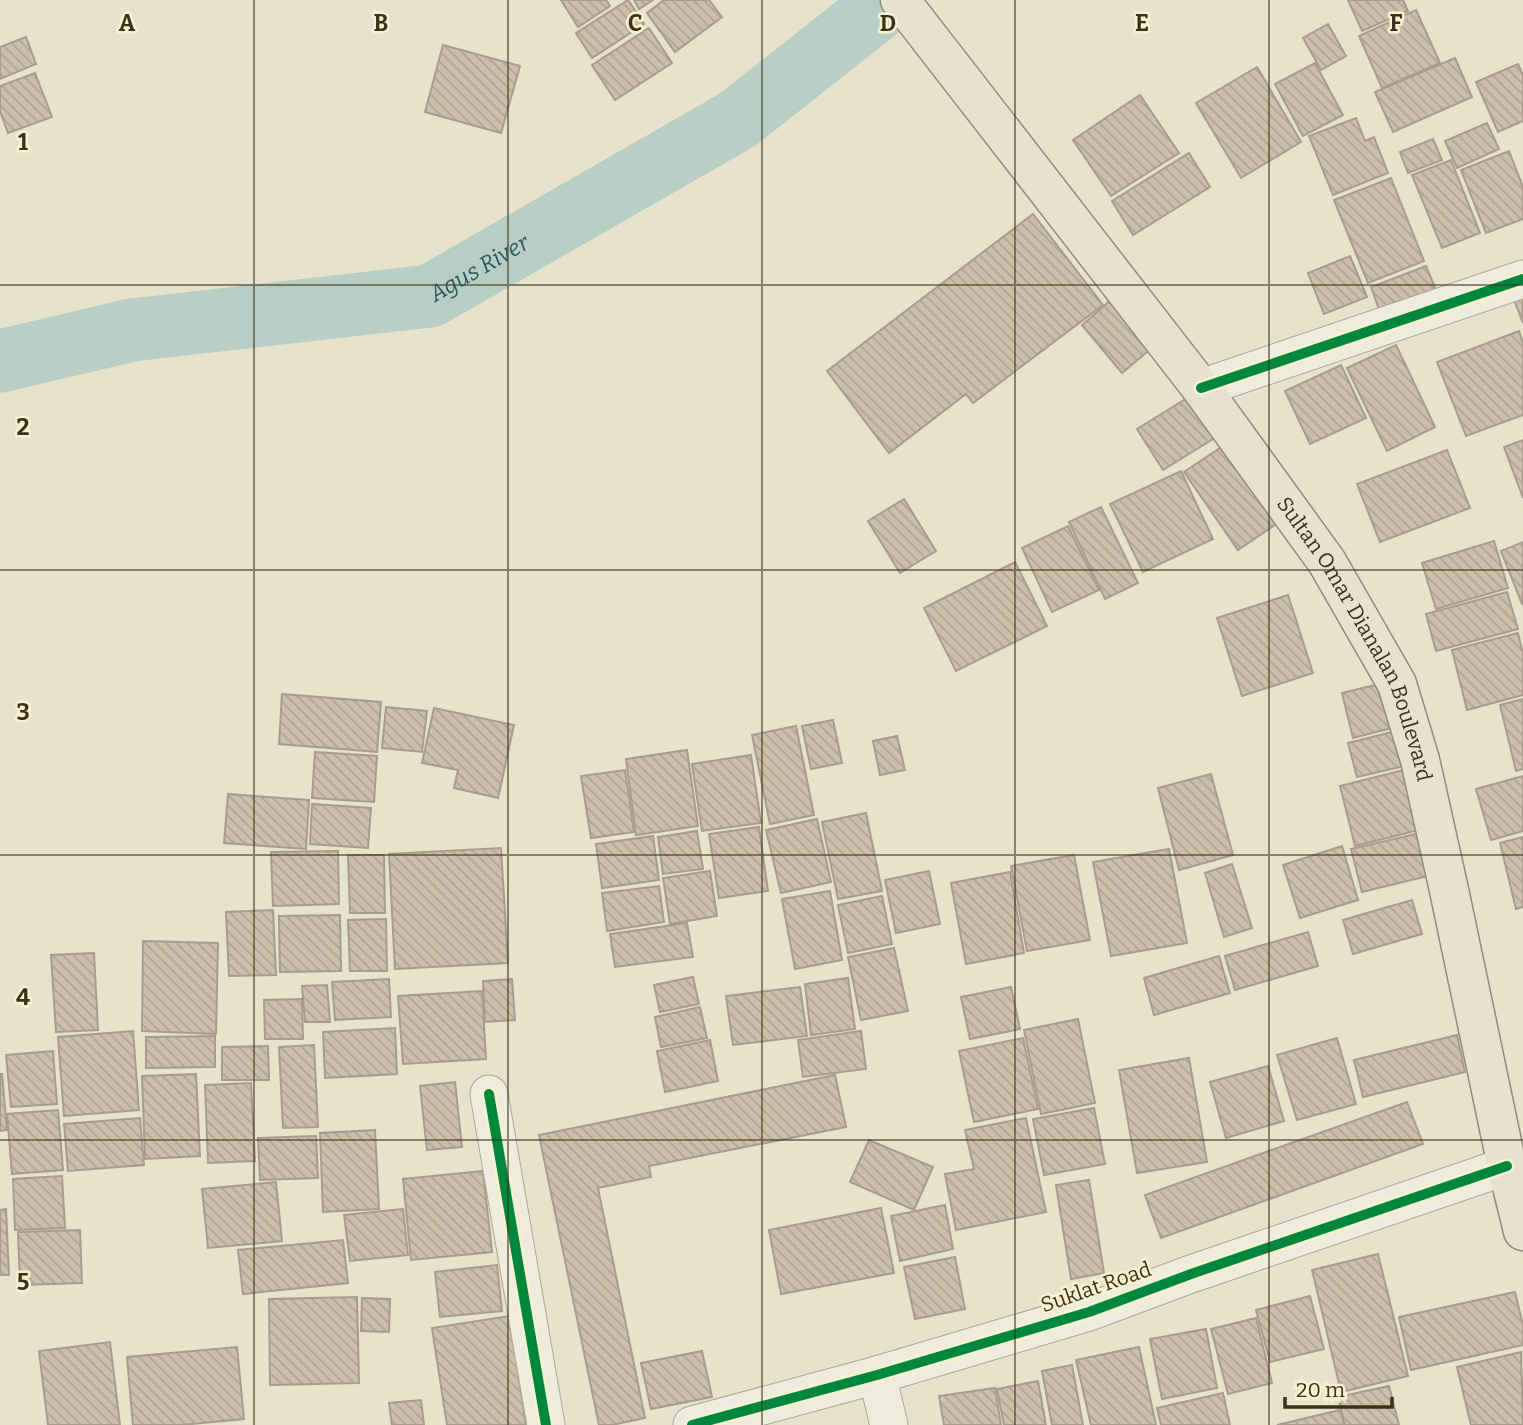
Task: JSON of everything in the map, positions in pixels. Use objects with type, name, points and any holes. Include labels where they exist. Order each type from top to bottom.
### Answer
[{"type":"main road","name":"Sultan Omar Dianalan Boulevard","points":[[900,0],[1201,388],[1327,562],[1397,684],[1420,760],[1510,1144],[1523,1231]]},
{"type":"street","points":[[1201,388],[1523,279]]},
{"type":"street","points":[[489,1094],[546,1425]]},
{"type":"street","name":"Suklat Road","points":[[692,1425],[877,1375],[1089,1312],[1191,1274],[1510,1144]]},
{"type":"street","points":[[877,1375],[889,1425]]},
{"type":"building","points":[[561,0],[606,0],[610,6],[578,27]]},
{"type":"building","points":[[628,0],[644,24],[592,58],[576,33]]},
{"type":"building","points":[[634,0],[653,0],[639,9]]},
{"type":"building","points":[[664,0],[709,0],[722,17],[675,52],[647,13]]},
{"type":"building","points":[[1348,0],[1403,0],[1408,11],[1362,31]]},
{"type":"building","points":[[1416,10],[1440,63],[1382,88],[1359,36]]},
{"type":"building","points":[[1328,24],[1346,56],[1321,70],[1303,38]]},
{"type":"building","points":[[649,28],[672,63],[615,100],[592,65]]},
{"type":"building","points":[[26,37],[36,64],[0,79],[0,47]]},
{"type":"building","points":[[443,45],[520,66],[501,133],[425,112]]},
{"type":"building","points":[[1455,58],[1472,97],[1393,132],[1375,92]]},
{"type":"building","points":[[1315,63],[1343,115],[1303,136],[1275,84]]},
{"type":"building","points":[[1518,64],[1523,75],[1523,121],[1498,132],[1476,82]]},
{"type":"building","points":[[1257,67],[1301,142],[1241,178],[1196,103]]},
{"type":"building","points":[[35,73],[52,117],[8,133],[0,111],[0,86]]},
{"type":"building","points":[[1140,95],[1179,153],[1111,196],[1073,140]]},
{"type":"building","points":[[1356,118],[1365,141],[1374,137],[1388,173],[1333,195],[1309,136]]},
{"type":"building","points":[[1487,123],[1499,149],[1457,168],[1445,141]]},
{"type":"building","points":[[1433,139],[1442,160],[1408,173],[1400,152]]},
{"type":"building","points":[[1509,151],[1523,187],[1523,219],[1486,233],[1461,170]]},
{"type":"building","points":[[1189,153],[1210,187],[1133,235],[1112,201]]},
{"type":"building","points":[[1451,160],[1480,233],[1442,248],[1412,175]]},
{"type":"building","points":[[1391,178],[1424,261],[1368,283],[1334,200]]},
{"type":"building","points":[[1033,214],[1103,305],[973,403],[966,394],[889,453],[827,371]]},
{"type":"building","points":[[1350,256],[1367,297],[1324,314],[1308,273]]},
{"type":"building","points":[[1426,266],[1436,290],[1380,312],[1371,287]]},
{"type":"building","points":[[1523,297],[1523,323],[1514,300]]},
{"type":"building","points":[[1112,299],[1153,347],[1122,373],[1082,325]]},
{"type":"building","points":[[1519,331],[1523,343],[1523,415],[1466,436],[1437,362]]},
{"type":"building","points":[[1396,345],[1435,427],[1387,451],[1347,368]]},
{"type":"building","points":[[1341,365],[1366,418],[1310,444],[1285,391]]},
{"type":"building","points":[[1192,395],[1218,436],[1163,470],[1137,429]]},
{"type":"building","points":[[1523,440],[1523,498],[1504,447]]},
{"type":"building","points":[[1229,442],[1282,520],[1238,550],[1184,472]]},
{"type":"building","points":[[1447,450],[1470,508],[1380,542],[1357,484]]},
{"type":"building","points":[[1181,471],[1213,539],[1143,572],[1110,504]]},
{"type":"building","points":[[904,499],[936,551],[900,573],[868,521]]},
{"type":"building","points":[[1101,507],[1138,583],[1105,599],[1069,522]]},
{"type":"building","points":[[1068,526],[1099,590],[1052,612],[1022,548]]},
{"type":"building","points":[[1494,541],[1508,588],[1436,609],[1422,563]]},
{"type":"building","points":[[1523,542],[1523,603],[1522,604],[1501,551]]},
{"type":"building","points":[[1015,562],[1047,626],[956,671],[924,608]]},
{"type":"building","points":[[1507,592],[1518,629],[1436,651],[1426,614]]},
{"type":"building","points":[[1288,595],[1313,673],[1242,696],[1217,618]]},
{"type":"building","points":[[1518,633],[1523,654],[1523,695],[1467,710],[1452,650]]},
{"type":"building","points":[[1392,681],[1403,725],[1353,738],[1342,693]]},
{"type":"building","points":[[282,694],[381,702],[377,752],[279,744]]},
{"type":"building","points":[[1523,699],[1523,769],[1516,771],[1500,705]]},
{"type":"building","points":[[386,707],[427,711],[422,752],[382,748]]},
{"type":"building","points":[[434,708],[514,725],[498,798],[454,788],[458,770],[422,763]]},
{"type":"building","points":[[833,720],[842,763],[811,769],[802,726]]},
{"type":"building","points":[[796,726],[814,815],[770,824],[752,735]]},
{"type":"building","points":[[1404,729],[1413,764],[1357,777],[1348,743]]},
{"type":"building","points":[[897,736],[905,770],[880,775],[873,741]]},
{"type":"building","points":[[687,750],[698,826],[636,835],[626,759]]},
{"type":"building","points":[[315,752],[377,756],[374,802],[312,798]]},
{"type":"building","points":[[751,755],[761,823],[702,831],[692,764]]},
{"type":"building","points":[[1408,769],[1423,829],[1355,846],[1340,786]]},
{"type":"building","points":[[625,770],[634,832],[591,838],[581,776]]},
{"type":"building","points":[[1211,774],[1233,855],[1179,870],[1158,788]]},
{"type":"building","points":[[1523,776],[1523,831],[1491,840],[1476,789]]},
{"type":"building","points":[[228,794],[309,800],[306,849],[224,843]]},
{"type":"building","points":[[312,804],[371,808],[368,848],[310,844]]},
{"type":"building","points":[[866,813],[882,891],[838,899],[822,822]]},
{"type":"building","points":[[817,819],[831,882],[781,893],[766,830]]},
{"type":"building","points":[[759,827],[768,891],[719,898],[709,834]]},
{"type":"building","points":[[697,831],[703,869],[663,874],[658,837]]},
{"type":"building","points":[[1429,831],[1440,873],[1362,892],[1351,849]]},
{"type":"building","points":[[653,836],[659,880],[602,888],[596,844]]},
{"type":"building","points":[[1523,837],[1523,907],[1516,909],[1500,843]]},
{"type":"building","points":[[1342,846],[1358,900],[1300,918],[1283,865]]},
{"type":"building","points":[[501,848],[508,963],[395,969],[389,854]]},
{"type":"building","points":[[1169,849],[1187,943],[1111,956],[1093,862]]},
{"type":"building","points":[[338,851],[339,904],[273,906],[271,852]]},
{"type":"building","points":[[348,855],[384,855],[385,913],[350,913]]},
{"type":"building","points":[[1074,855],[1090,940],[1027,951],[1011,866]]},
{"type":"building","points":[[1232,864],[1252,928],[1224,937],[1205,873]]},
{"type":"building","points":[[710,871],[717,916],[670,924],[663,878]]},
{"type":"building","points":[[929,871],[940,924],[896,933],[885,880]]},
{"type":"building","points":[[1010,872],[1024,953],[966,964],[951,883]]},
{"type":"building","points":[[659,886],[664,922],[607,931],[602,893]]},
{"type":"building","points":[[830,891],[842,960],[795,969],[782,899]]},
{"type":"building","points":[[882,896],[892,944],[848,953],[838,905]]},
{"type":"building","points":[[1412,900],[1422,934],[1353,954],[1343,920]]},
{"type":"building","points":[[273,910],[276,975],[229,976],[226,912]]},
{"type":"building","points":[[340,915],[341,971],[280,972],[279,916]]},
{"type":"building","points":[[386,919],[387,971],[350,971],[348,920]]},
{"type":"building","points":[[687,923],[693,957],[615,967],[610,934]]},
{"type":"building","points":[[1308,932],[1318,966],[1235,990],[1225,956]]},
{"type":"building","points":[[143,941],[218,943],[216,1034],[142,1031]]},
{"type":"building","points":[[894,948],[908,1011],[861,1020],[848,957]]},
{"type":"building","points":[[94,953],[98,1030],[56,1032],[51,955]]},
{"type":"building","points":[[1219,956],[1230,993],[1154,1015],[1144,978]]},
{"type":"building","points":[[693,977],[699,1004],[660,1012],[654,985]]},
{"type":"building","points":[[848,978],[855,1029],[811,1035],[805,984]]},
{"type":"building","points":[[389,979],[391,1017],[335,1020],[332,982]]},
{"type":"building","points":[[512,979],[515,1020],[485,1022],[483,981]]},
{"type":"building","points":[[327,985],[330,1022],[305,1022],[302,986]]},
{"type":"building","points":[[800,987],[807,1036],[733,1045],[726,996]]},
{"type":"building","points":[[1011,987],[1020,1029],[970,1039],[961,997]]},
{"type":"building","points":[[482,991],[486,1059],[403,1064],[398,996]]},
{"type":"building","points":[[302,999],[303,1039],[265,1039],[264,1000]]},
{"type":"building","points":[[700,1007],[707,1038],[661,1047],[655,1017]]},
{"type":"building","points":[[1078,1019],[1095,1103],[1041,1114],[1024,1030]]},
{"type":"building","points":[[395,1028],[397,1074],[325,1078],[323,1032]]},
{"type":"building","points":[[133,1031],[139,1110],[64,1116],[58,1037]]},
{"type":"building","points":[[861,1031],[866,1069],[803,1077],[798,1040]]},
{"type":"building","points":[[1457,1035],[1465,1072],[1363,1097],[1354,1060]]},
{"type":"building","points":[[215,1036],[215,1067],[146,1068],[146,1037]]},
{"type":"building","points":[[1023,1038],[1038,1109],[974,1122],[959,1051]]},
{"type":"building","points":[[1337,1038],[1356,1104],[1297,1120],[1277,1055]]},
{"type":"building","points":[[710,1040],[718,1081],[665,1092],[657,1051]]},
{"type":"building","points":[[314,1045],[318,1127],[283,1128],[279,1047]]},
{"type":"building","points":[[268,1046],[269,1080],[222,1080],[222,1047]]},
{"type":"building","points":[[53,1051],[57,1104],[11,1107],[6,1055]]},
{"type":"building","points":[[1189,1058],[1207,1162],[1137,1173],[1119,1070]]},
{"type":"building","points":[[1268,1066],[1284,1121],[1226,1138],[1210,1082]]},
{"type":"building","points":[[0,1074],[7,1130],[0,1131]]},
{"type":"building","points":[[196,1074],[200,1156],[145,1159],[142,1076]]},
{"type":"building","points":[[835,1075],[846,1127],[649,1166],[651,1177],[598,1188],[645,1418],[599,1425],[539,1135]]},
{"type":"building","points":[[455,1082],[462,1147],[427,1150],[420,1086]]},
{"type":"building","points":[[251,1083],[255,1161],[208,1163],[205,1085]]},
{"type":"building","points":[[1407,1102],[1423,1144],[1161,1238],[1145,1195]]},
{"type":"building","points":[[1094,1108],[1105,1164],[1044,1175],[1033,1119]]},
{"type":"building","points":[[58,1110],[63,1170],[12,1174],[7,1114]]},
{"type":"building","points":[[140,1118],[144,1165],[68,1171],[64,1124]]},
{"type":"building","points":[[1026,1118],[1046,1212],[956,1230],[945,1174],[974,1169],[965,1130]]},
{"type":"building","points":[[375,1130],[379,1209],[323,1212],[320,1133]]},
{"type":"building","points":[[316,1136],[318,1178],[260,1180],[258,1138]]},
{"type":"building","points":[[869,1140],[933,1167],[914,1210],[850,1182]]},
{"type":"building","points":[[483,1171],[492,1252],[411,1260],[403,1179]]},
{"type":"building","points":[[62,1176],[65,1228],[15,1230],[13,1179]]},
{"type":"building","points":[[1089,1180],[1104,1273],[1071,1279],[1056,1185]]},
{"type":"building","points":[[276,1182],[282,1241],[208,1248],[202,1189]]},
{"type":"building","points":[[945,1205],[953,1249],[900,1261],[891,1216]]},
{"type":"building","points":[[881,1208],[894,1273],[781,1294],[769,1230]]},
{"type":"building","points":[[6,1209],[9,1275],[0,1275],[0,1210]]},
{"type":"building","points":[[403,1209],[408,1255],[350,1261],[344,1215]]},
{"type":"building","points":[[80,1230],[82,1283],[20,1285],[18,1232]]},
{"type":"building","points":[[343,1240],[348,1283],[243,1294],[238,1250]]},
{"type":"building","points":[[1378,1254],[1408,1376],[1341,1392],[1312,1270]]},
{"type":"building","points":[[955,1257],[965,1309],[915,1319],[904,1267]]},
{"type":"building","points":[[497,1265],[502,1311],[440,1317],[435,1272]]},
{"type":"building","points":[[1515,1292],[1523,1325],[1523,1345],[1411,1370],[1399,1317]]},
{"type":"building","points":[[1310,1296],[1324,1349],[1270,1362],[1256,1310]]},
{"type":"building","points":[[357,1297],[359,1383],[270,1385],[269,1299]]},
{"type":"building","points":[[362,1298],[390,1299],[389,1332],[361,1331]]},
{"type":"building","points":[[510,1316],[526,1425],[447,1425],[432,1328]]},
{"type":"building","points":[[1256,1318],[1272,1383],[1228,1394],[1211,1329]]},
{"type":"building","points":[[1206,1329],[1217,1388],[1162,1399],[1150,1339]]},
{"type":"building","points":[[110,1342],[120,1425],[48,1425],[39,1351]]},
{"type":"building","points":[[237,1347],[244,1419],[181,1425],[133,1425],[127,1357]]},
{"type":"building","points":[[1139,1347],[1156,1425],[1091,1425],[1076,1360]]},
{"type":"building","points":[[702,1351],[712,1397],[651,1409],[641,1363]]},
{"type":"building","points":[[1521,1352],[1523,1425],[1471,1425],[1457,1367]]},
{"type":"building","points":[[1072,1365],[1083,1425],[1052,1425],[1042,1371]]},
{"type":"building","points":[[1038,1381],[1046,1425],[1004,1425],[997,1389]]},
{"type":"building","points":[[1389,1386],[1399,1425],[1345,1425],[1338,1397]]},
{"type":"building","points":[[995,1388],[1001,1425],[944,1425],[939,1396]]},
{"type":"building","points":[[1223,1393],[1230,1425],[1161,1425],[1157,1408]]},
{"type":"building","points":[[421,1400],[424,1425],[392,1425],[389,1403]]},
{"type":"building","points":[[1340,1410],[1344,1425],[1277,1425]]},
{"type":"waterway","name":"Agus River","points":[[0,361],[132,330],[430,296],[737,120],[889,0]]},
{"type":"cycle path","points":[[1201,388],[1523,279]]},
{"type":"cycle path","points":[[489,1094],[546,1425]]},
{"type":"cycle path","points":[[692,1425],[877,1375],[1089,1312],[1191,1274],[1507,1166]]}]
